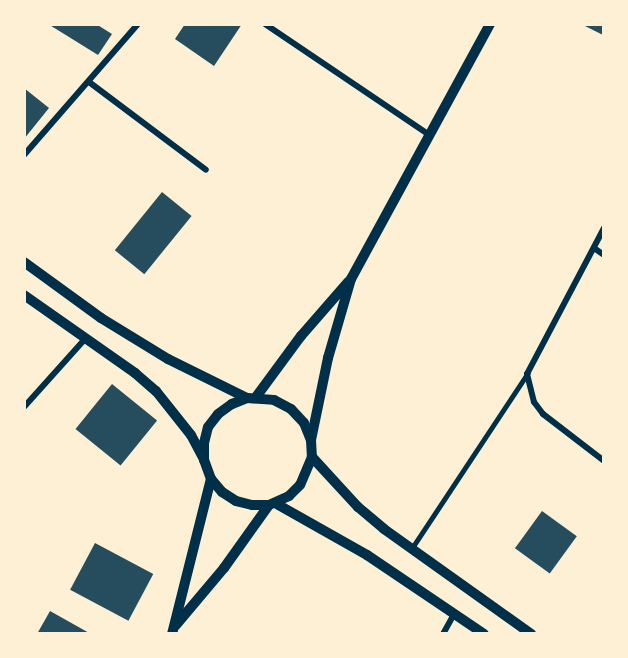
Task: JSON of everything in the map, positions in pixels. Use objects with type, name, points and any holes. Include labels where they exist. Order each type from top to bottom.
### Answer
[{"type":"street","points":[[24,155],[138,24]]},
{"type":"street","points":[[265,24],[428,134]]},
{"type":"street","points":[[24,295],[156,391],[191,435],[211,479],[222,492],[236,501],[252,505],[272,504],[289,496],[300,485],[312,458],[311,440],[328,358],[351,279],[490,24]]},
{"type":"street","points":[[89,82],[206,170]]},
{"type":"street","points":[[604,228],[527,374],[534,402],[543,414],[604,461]]},
{"type":"street","points":[[594,248],[604,255]]},
{"type":"street","points":[[24,262],[142,344],[252,398],[274,400],[291,409],[304,423],[311,440]]},
{"type":"street","points":[[204,460],[204,443],[213,420],[231,404],[252,398],[300,336],[351,279]]},
{"type":"street","points":[[24,406],[86,338]]},
{"type":"street","points":[[312,458],[358,507],[531,634]]},
{"type":"street","points":[[174,630],[191,552],[211,479]]},
{"type":"street","points":[[272,504],[367,555],[484,634]]},
{"type":"street","points":[[174,630],[272,504]]},
{"type":"street","points":[[443,634],[454,614]]},
{"type":"lane","points":[[412,548],[527,374]]},
{"type":"building","points":[[48,24],[96,24],[112,34],[98,55]]},
{"type":"building","points":[[185,24],[242,24],[214,66],[175,39]]},
{"type":"building","points":[[581,24],[604,24],[604,34],[603,35]]},
{"type":"building","points":[[24,88],[49,108],[24,139]]},
{"type":"building","points":[[162,192],[192,216],[144,274],[115,250]]},
{"type":"building","points":[[112,384],[157,421],[121,466],[75,429]]},
{"type":"building","points":[[542,511],[577,536],[550,573],[515,548]]},
{"type":"building","points":[[95,543],[153,574],[128,621],[70,590]]},
{"type":"building","points":[[50,611],[91,634],[37,634]]}]
